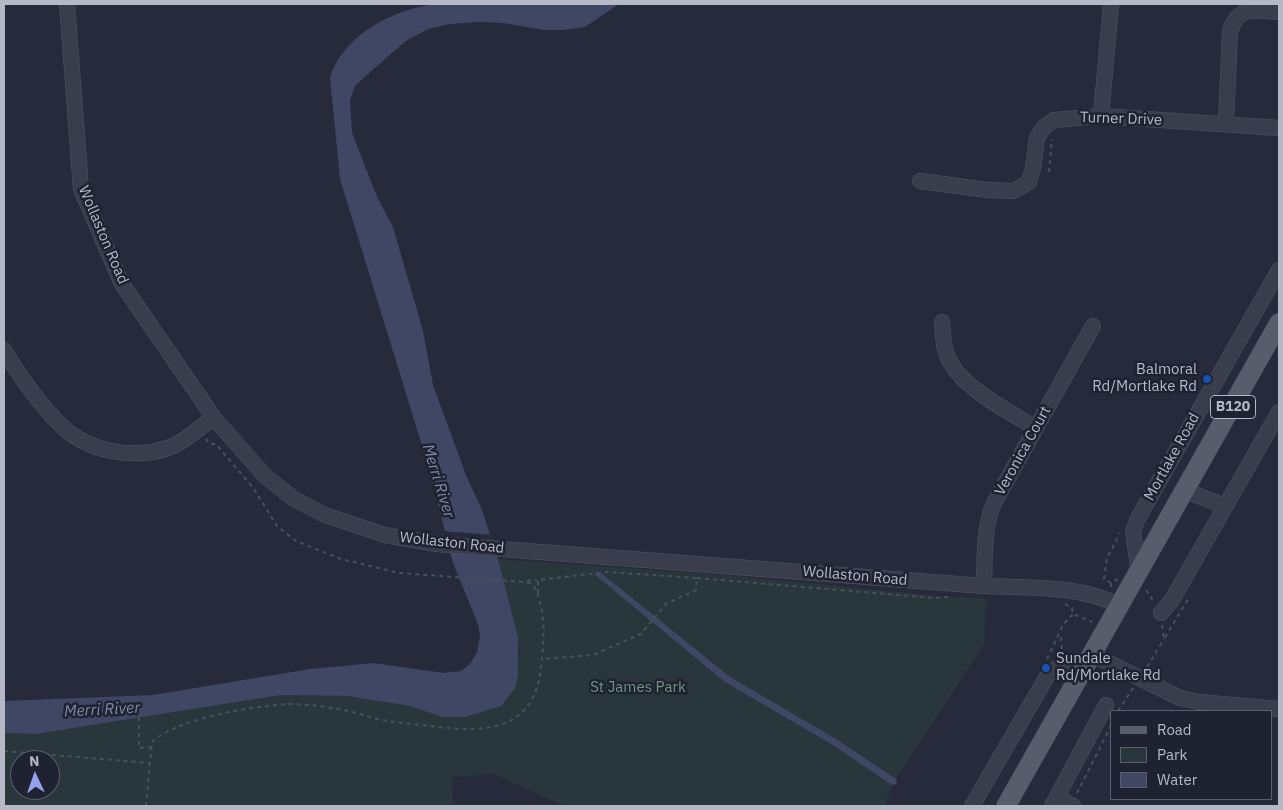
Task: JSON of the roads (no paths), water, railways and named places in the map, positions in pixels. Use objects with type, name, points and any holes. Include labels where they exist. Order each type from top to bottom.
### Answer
[{"type":"main road","name":"Mortlake Road","points":[[1006,806],[1088,659],[1186,491],[1279,323]]},
{"type":"street","name":"Wollaston Road","points":[[66,4],[81,189],[122,284],[214,418],[265,476],[294,499],[325,515],[385,535],[436,544],[1078,592],[1101,597],[1119,606]]},
{"type":"street","points":[[1101,116],[1111,4]]},
{"type":"street","points":[[1226,124],[1230,30],[1234,20],[1240,13],[1247,11],[1279,12]]},
{"type":"street","name":"Turner Drive","points":[[920,181],[987,190],[1014,191],[1029,182],[1037,138],[1044,127],[1054,120],[1101,116],[1279,128]]},
{"type":"street","name":"Mortlake Road","points":[[1139,572],[1133,532],[1137,520],[1279,270]]},
{"type":"street","points":[[942,322],[943,341],[954,368],[981,393],[1036,428]]},
{"type":"street","name":"Veronica Court","points":[[984,586],[988,517],[1093,326]]},
{"type":"street","points":[[4,350],[47,409],[73,435],[98,448],[146,453],[174,446],[214,418]]},
{"type":"street","points":[[1161,613],[1172,600],[1279,412]]},
{"type":"street","name":"Mortlake Road","points":[[1186,491],[1225,506]]},
{"type":"street","points":[[972,806],[1049,673],[1064,664],[1088,659],[1180,698],[1199,702],[1279,709]]},
{"type":"street","points":[[1072,806],[1054,802],[1106,705]]},
{"type":"water","name":"Merri River","points":[[439,4],[619,4],[585,27],[564,30],[544,30],[503,23],[479,22],[450,24],[428,29],[406,41],[370,72],[355,86],[350,100],[352,133],[378,199],[393,227],[423,331],[433,385],[466,475],[482,510],[498,559],[518,637],[518,675],[515,688],[501,706],[465,717],[442,717],[410,706],[347,696],[281,695],[36,734],[4,733],[4,701],[153,695],[310,669],[373,663],[444,673],[461,671],[470,664],[477,652],[480,637],[478,624],[453,563],[428,465],[340,179],[330,78],[344,51],[367,30],[395,15],[424,6]]},
{"type":"water","points":[[601,573],[730,677],[836,739],[896,779],[897,784],[892,785],[833,745],[725,682],[594,574]]},
{"type":"place","name":"Balmoral Rd/Mortlake Rd","points":[[1207,379]]},
{"type":"place","name":"Sundale Rd/Mortlake Rd","points":[[1046,668]]},
{"type":"park label","name":"St James Park","points":[[638,688]]}]
